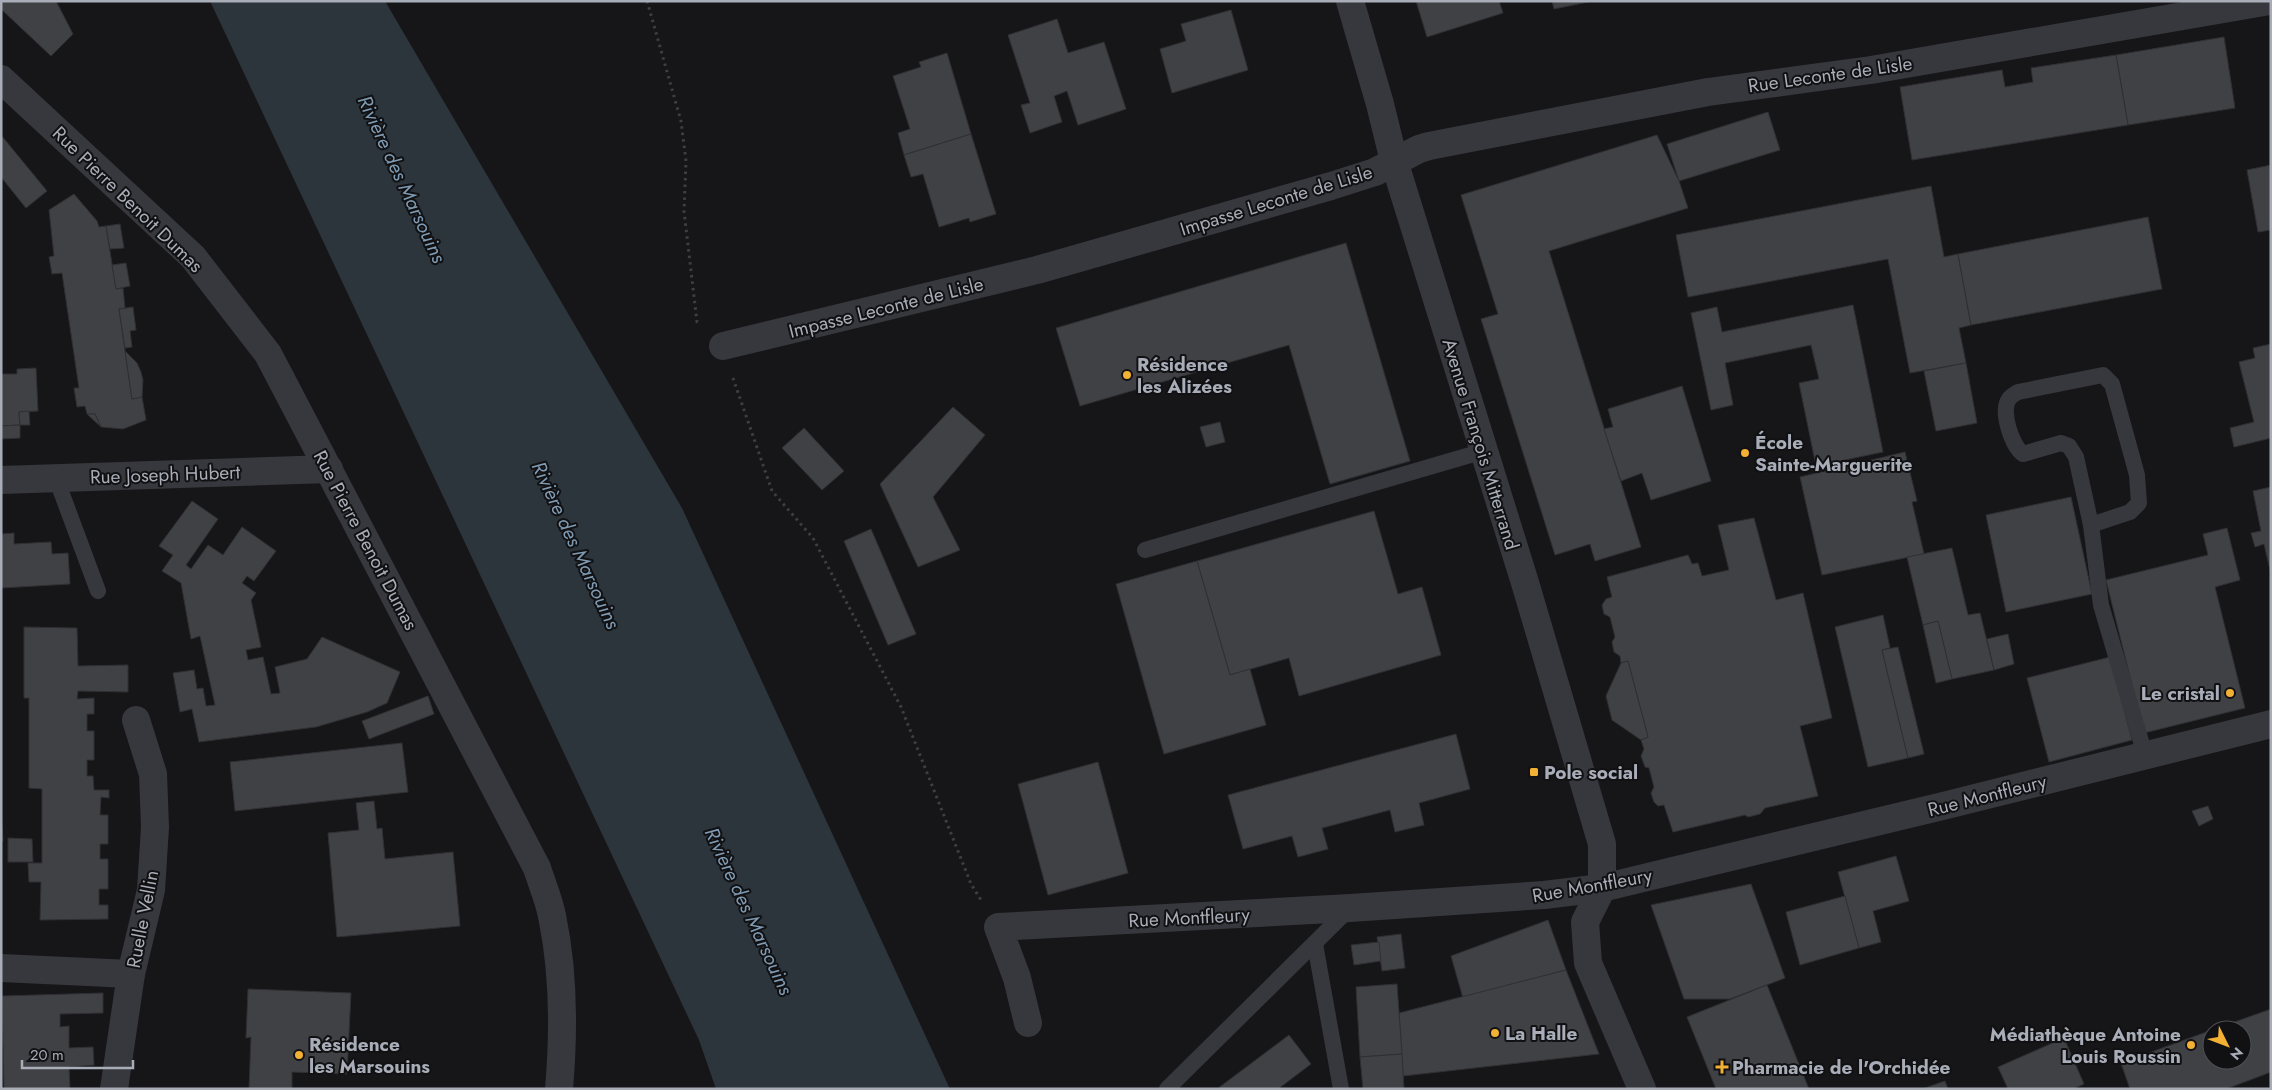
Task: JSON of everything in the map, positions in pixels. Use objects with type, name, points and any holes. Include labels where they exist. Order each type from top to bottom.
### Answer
[{"type":"street","name":"Avenue François Mitterrand","points":[[1350,1],[1380,104],[1394,162],[1484,451],[1602,844],[1602,888]]},
{"type":"street","name":"Rue Leconte de Lisle","points":[[1394,162],[1429,146],[1708,92],[1871,70],[2270,1]]},
{"type":"street","name":"Rue Pierre Benoit Dumas","points":[[1,80],[193,257],[268,354],[537,868],[552,914],[560,969],[563,1008],[559,1089]]},
{"type":"street","name":"Impasse Leconte de Lisle","points":[[723,346],[1037,270],[1331,186],[1375,172],[1394,162]]},
{"type":"street","name":"Rue Joseph Hubert","points":[[1,480],[329,469]]},
{"type":"street","name":"Ruelle Vellin","points":[[114,1089],[131,974],[151,890],[155,827],[153,774],[136,720]]},
{"type":"street","name":"Rue Montfleury","points":[[998,927],[1544,896],[1602,888],[2271,724]]},
{"type":"street","points":[[1602,888],[1585,922],[1588,963],[1642,1089]]},
{"type":"street","points":[[998,927],[1017,978],[1028,1023]]},
{"type":"street","points":[[1,968],[131,974]]},
{"type":"lane","points":[[2091,525],[2130,512],[2139,503],[2138,475],[2112,384],[2103,375],[2018,392],[2008,400],[2005,414],[2016,449],[2023,454],[2061,444],[2069,446],[2076,457],[2091,525],[2101,605],[2145,755]]},
{"type":"lane","points":[[1145,550],[1484,451]]},
{"type":"lane","points":[[56,478],[98,591]]},
{"type":"lane","points":[[1167,1089],[1350,908]]},
{"type":"lane","points":[[1315,944],[1340,1089]]},
{"type":"path","points":[[647,1],[681,121],[686,161],[684,210],[697,322],[723,346],[772,491],[813,538],[896,698],[971,884],[998,927]]},
{"type":"water","name":"Rivière des Marsouins","points":[[210,1],[385,1],[682,508],[950,1089],[716,1089],[699,1040]]},
{"type":"building","points":[[1,1],[56,1],[73,34],[51,56],[1,9]]},
{"type":"building","points":[[1416,1],[1499,1],[1503,13],[1427,37]]},
{"type":"building","points":[[1552,1],[1593,1],[1554,9]]},
{"type":"building","points":[[1231,10],[1248,70],[1172,93],[1160,49],[1186,41],[1181,24]]},
{"type":"building","points":[[1057,19],[1068,53],[1104,42],[1126,109],[1078,125],[1067,91],[1054,96],[1062,122],[1030,133],[1021,105],[1030,103],[1008,35]]},
{"type":"building","points":[[2224,37],[2235,108],[2128,125],[2116,55]]},
{"type":"building","points":[[947,53],[971,134],[904,155],[898,133],[910,129],[893,76],[921,67],[919,62]]},
{"type":"building","points":[[2116,55],[2128,125],[1912,160],[1900,87],[2002,70],[2005,87],[2033,82],[2031,68]]},
{"type":"building","points":[[1768,112],[1780,150],[1679,181],[1667,144]]},
{"type":"building","points":[[971,134],[996,214],[970,222],[969,218],[939,227],[923,174],[911,177],[904,155]]},
{"type":"building","points":[[1,135],[47,191],[26,208],[1,177]]},
{"type":"building","points":[[1657,135],[1679,181],[1688,208],[1549,251],[1641,547],[1595,561],[1590,544],[1555,555],[1481,319],[1498,314],[1461,195]]},
{"type":"building","points":[[2271,165],[2271,230],[2258,232],[2247,170]]},
{"type":"building","points":[[1931,186],[1944,257],[1958,254],[1971,325],[1959,328],[1966,363],[1910,373],[1888,259],[1688,297],[1676,235]]},
{"type":"building","points":[[74,194],[97,221],[99,227],[106,226],[116,289],[123,288],[125,308],[119,309],[132,399],[142,397],[146,420],[123,429],[101,427],[95,414],[87,414],[85,406],[77,407],[74,388],[79,388],[62,273],[52,274],[49,257],[54,256],[49,210]]},
{"type":"building","points":[[2148,217],[2162,289],[1971,325],[1958,254]]},
{"type":"building","points":[[120,224],[124,248],[110,249],[106,226]]},
{"type":"building","name":"Résidence les Alizées","points":[[1346,243],[1410,461],[1330,484],[1289,345],[1080,406],[1056,328]]},
{"type":"building","points":[[126,263],[130,286],[116,289],[112,265]]},
{"type":"building","points":[[1853,305],[1883,452],[1816,466],[1799,383],[1819,379],[1811,345],[1725,363],[1733,405],[1711,410],[1691,313],[1717,307],[1722,332]]},
{"type":"building","points":[[133,307],[136,330],[130,331],[132,347],[125,348],[119,309]]},
{"type":"building","points":[[2271,344],[2271,438],[2234,447],[2230,428],[2254,422],[2239,362],[2255,358],[2253,348]]},
{"type":"building","points":[[125,351],[137,363],[141,372],[143,380],[142,397],[132,399]]},
{"type":"building","points":[[1966,363],[1977,423],[1936,431],[1924,371]]},
{"type":"building","points":[[36,368],[38,411],[19,412],[20,425],[1,426],[1,374],[17,374],[17,369]]},
{"type":"building","points":[[1682,386],[1711,481],[1651,500],[1642,473],[1621,481],[1604,429],[1613,427],[1608,409]]},
{"type":"building","points":[[953,407],[985,435],[933,497],[960,550],[918,567],[880,484]]},
{"type":"building","points":[[29,411],[30,425],[20,425],[19,412]]},
{"type":"building","points":[[87,414],[95,414],[101,427]]},
{"type":"building","points":[[1220,422],[1225,442],[1206,447],[1200,427]]},
{"type":"building","points":[[20,425],[20,438],[1,439],[1,426]]},
{"type":"building","points":[[804,428],[844,471],[822,490],[782,448]]},
{"type":"building","points":[[1905,452],[1917,501],[1912,502],[1924,554],[1822,575],[1800,477]]},
{"type":"building","points":[[2271,487],[2271,574],[2264,544],[2255,547],[2251,533],[2261,531],[2253,491]]},
{"type":"building","points":[[2071,497],[2092,594],[2006,612],[1986,515]]},
{"type":"building","points":[[192,501],[218,519],[186,565],[191,569],[208,545],[223,555],[242,527],[276,551],[254,581],[247,576],[242,583],[256,593],[251,600],[261,647],[246,650],[248,660],[263,657],[271,694],[280,693],[275,667],[307,659],[322,637],[400,672],[387,703],[367,712],[316,727],[199,742],[192,709],[180,712],[173,673],[194,670],[197,689],[203,688],[206,706],[215,705],[200,636],[191,639],[181,583],[162,571],[173,555],[159,546]]},
{"type":"building","points":[[1374,511],[1398,594],[1422,587],[1441,655],[1299,696],[1289,658],[1230,675],[1197,561]]},
{"type":"building","points":[[1754,518],[1776,600],[1803,593],[1832,718],[1800,726],[1818,796],[1765,808],[1760,814],[1748,817],[1745,815],[1673,832],[1664,805],[1658,806],[1654,802],[1651,793],[1654,787],[1649,768],[1645,767],[1641,756],[1644,749],[1641,740],[1648,737],[1628,661],[1621,663],[1620,656],[1614,652],[1612,642],[1615,637],[1610,617],[1604,614],[1602,605],[1606,599],[1612,597],[1607,577],[1688,555],[1692,564],[1698,563],[1702,576],[1729,570],[1718,525]]},
{"type":"building","points":[[2227,528],[2240,580],[2215,587],[2245,708],[2144,733],[2106,580],[2208,555],[2203,534]]},
{"type":"building","points":[[871,529],[916,634],[888,645],[844,541]]},
{"type":"building","points":[[14,533],[14,544],[51,542],[52,554],[68,553],[70,584],[1,588],[1,534]]},
{"type":"building","points":[[1952,548],[1968,615],[1980,613],[1994,670],[1952,679],[1938,621],[1923,625],[1907,557]]},
{"type":"building","points":[[1197,561],[1230,675],[1250,669],[1266,725],[1164,754],[1116,584]]},
{"type":"building","points":[[1883,615],[1890,648],[1882,650],[1908,758],[1868,767],[1835,627]]},
{"type":"building","points":[[1938,621],[1952,679],[1936,683],[1923,625]]},
{"type":"building","points":[[24,627],[77,628],[78,666],[128,665],[128,692],[78,691],[77,699],[94,698],[94,714],[87,714],[87,731],[94,731],[94,760],[87,760],[87,776],[93,776],[94,790],[109,790],[109,798],[101,797],[100,815],[108,815],[108,844],[100,844],[100,859],[108,859],[108,889],[99,889],[99,905],[108,905],[108,919],[40,920],[41,882],[29,882],[28,863],[42,863],[42,789],[29,788],[29,698],[24,698]]},
{"type":"building","points":[[2008,634],[2014,664],[1994,670],[1987,639]]},
{"type":"building","points":[[1898,647],[1924,754],[1908,758],[1882,650]]},
{"type":"building","points":[[2110,657],[2132,740],[2049,762],[2027,678]]},
{"type":"building","points":[[1628,661],[1648,737],[1641,740],[1612,720],[1606,696],[1621,663]]},
{"type":"building","points":[[428,696],[434,714],[369,739],[362,721]]},
{"type":"building","points":[[1456,734],[1470,789],[1419,803],[1424,825],[1395,832],[1390,810],[1322,828],[1328,849],[1298,857],[1292,836],[1243,849],[1228,795]]},
{"type":"building","points":[[402,743],[408,792],[235,811],[230,762]]},
{"type":"building","points":[[1098,762],[1128,873],[1048,895],[1018,784]]},
{"type":"building","points":[[374,801],[377,829],[382,828],[385,859],[453,852],[460,926],[337,937],[328,833],[359,830],[356,803]]},
{"type":"building","points":[[2208,806],[2213,819],[2199,826],[2192,811]]},
{"type":"building","points":[[1,808],[3,841],[1,841]]},
{"type":"building","points":[[8,838],[32,839],[33,862],[8,862]]},
{"type":"building","points":[[1896,856],[1909,901],[1873,911],[1881,942],[1859,948],[1838,872]]},
{"type":"building","points":[[1751,884],[1785,978],[1730,999],[1684,999],[1651,905]]},
{"type":"building","points":[[1845,896],[1859,948],[1800,965],[1786,912]]},
{"type":"building","points":[[1548,920],[1566,970],[1463,998],[1451,956]]},
{"type":"building","points":[[1401,934],[1405,968],[1382,971],[1377,937]]},
{"type":"building","points":[[1379,942],[1381,961],[1354,965],[1351,945]]},
{"type":"building","name":"La Halle","points":[[1566,970],[1599,1054],[1403,1076],[1399,1013]]},
{"type":"building","points":[[1397,984],[1402,1054],[1360,1057],[1356,987]]},
{"type":"building","points":[[1767,985],[1809,1089],[1716,1089],[1687,1017]]},
{"type":"building","name":"Résidence les Marsouins","points":[[248,989],[351,993],[347,1074],[292,1072],[292,1089],[249,1089],[251,1037],[246,1038]]},
{"type":"building","points":[[103,993],[103,1013],[60,1014],[60,1027],[69,1026],[69,1048],[93,1047],[94,1065],[69,1067],[70,1089],[4,1089],[2,996]]},
{"type":"building","name":"Médiathèque Antoine Louis Roussin","points":[[2271,1009],[2271,1072],[2226,1089],[2130,1089],[2121,1063],[2202,1034],[2202,1070],[2252,1070],[2252,1020],[2240,1020]]},
{"type":"building","points":[[1289,1035],[1311,1064],[1278,1089],[1217,1089]]},
{"type":"building","points":[[2064,1038],[2084,1084],[2073,1089],[2008,1089],[1998,1067]]},
{"type":"building","points":[[1402,1054],[1404,1089],[1363,1089],[1360,1057]]},
{"type":"building","points":[[1945,1081],[1948,1089],[1922,1089]]},
{"type":"place","name":"Résidence les Alizées","points":[[1127,375]]},
{"type":"place","name":"École Sainte-Marguerite","points":[[1745,453]]},
{"type":"place","name":"Le cristal","points":[[2230,693]]},
{"type":"place","name":"Pole social","points":[[1534,772]]},
{"type":"place","name":"La Halle","points":[[1495,1033]]},
{"type":"place","name":"Médiathèque Antoine Louis Roussin","points":[[2191,1045]]},
{"type":"place","name":"Résidence les Marsouins","points":[[299,1055]]},
{"type":"place","name":"Pharmacie de l'Orchidée","points":[[1722,1067]]}]
